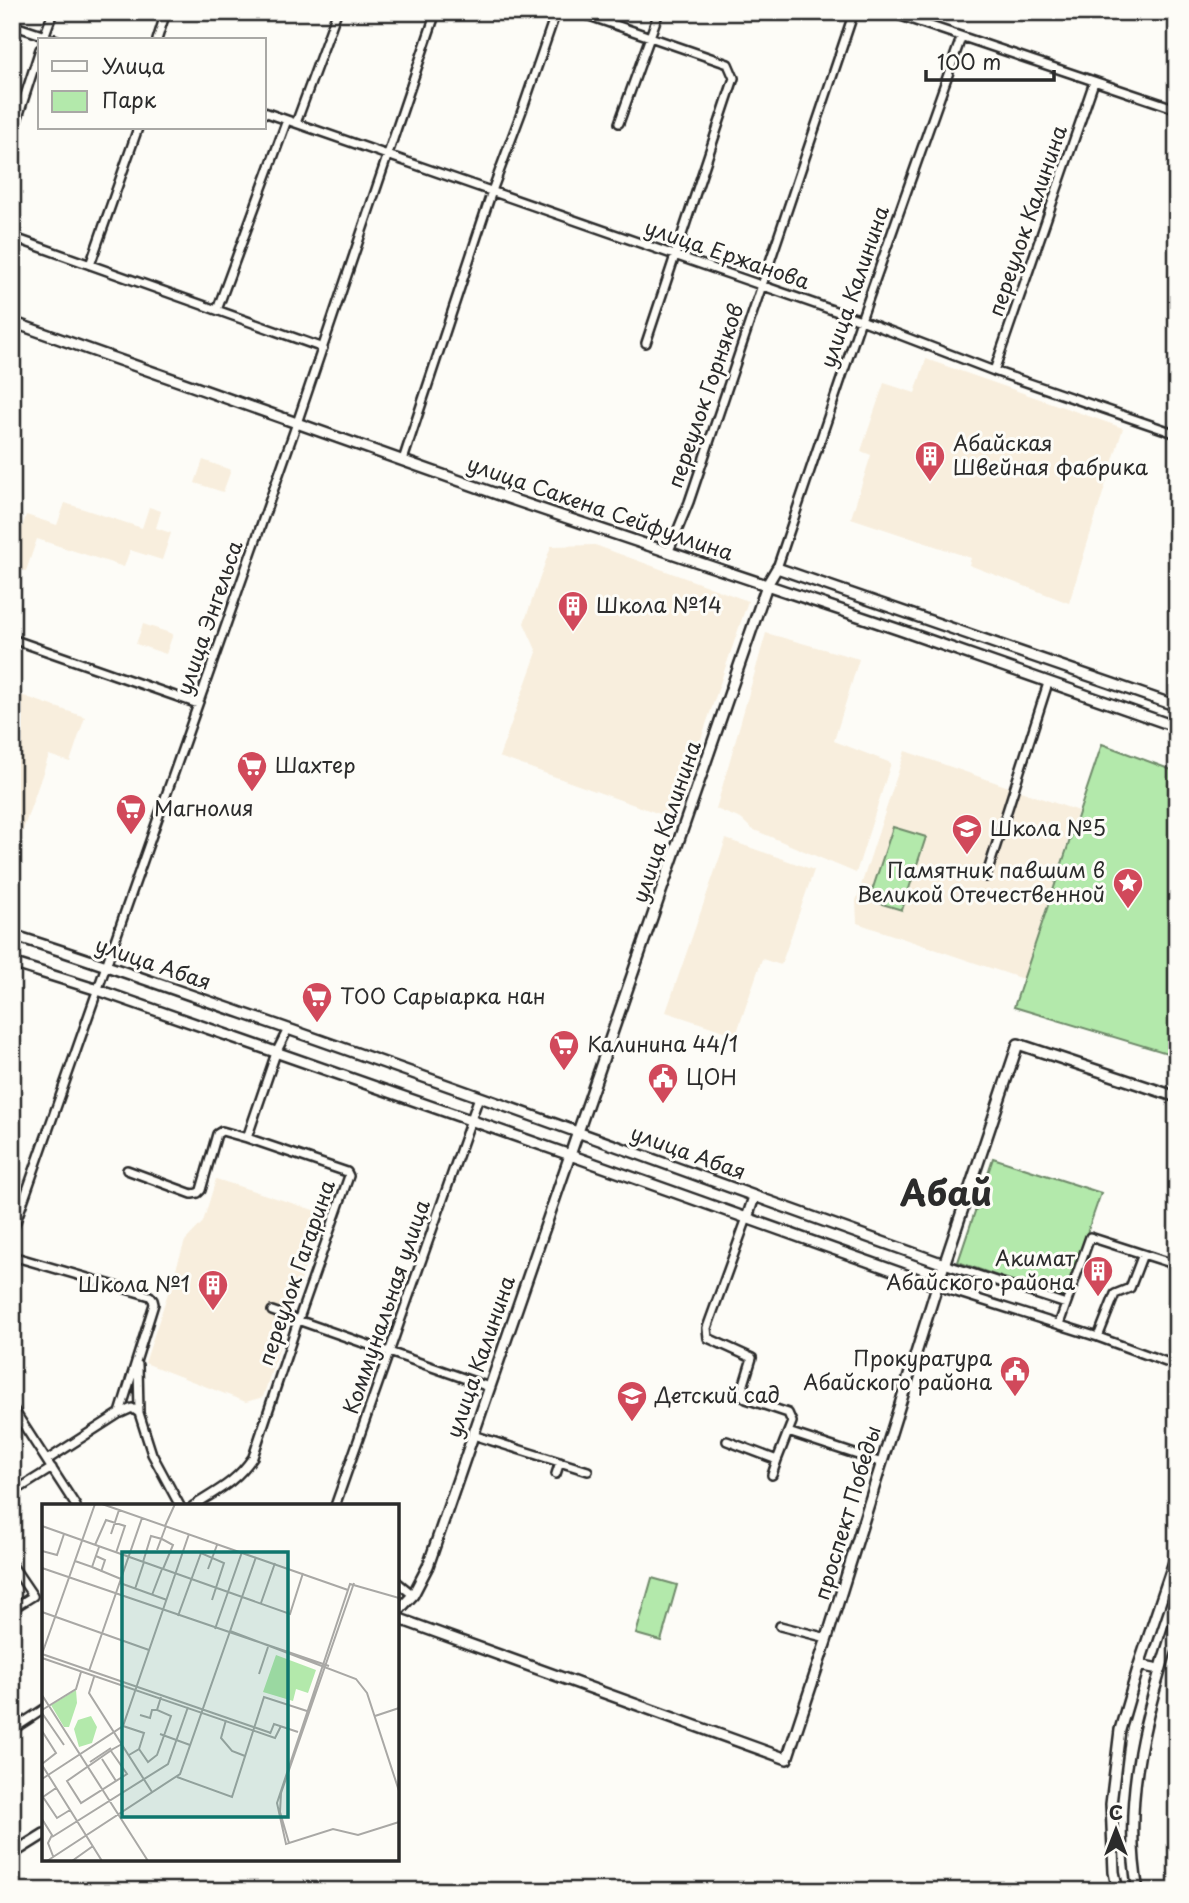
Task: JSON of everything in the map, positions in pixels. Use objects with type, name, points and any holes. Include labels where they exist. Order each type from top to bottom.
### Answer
[{"type":"street","points":[[12,25],[44,38],[53,12]]},
{"type":"street","points":[[158,38],[166,12]]},
{"type":"street","points":[[296,122],[337,12]]},
{"type":"street","name":"улица Энгельса","points":[[12,1233],[297,423],[436,12]]},
{"type":"street","points":[[403,460],[492,191],[556,12]]},
{"type":"street","points":[[578,12],[728,64],[734,78],[646,343]]},
{"type":"street","points":[[619,123],[659,12]]},
{"type":"street","name":"переулок Горняков","points":[[669,551],[689,502],[854,12]]},
{"type":"street","points":[[889,12],[1177,109]]},
{"type":"street","name":"улица Калинина","points":[[399,1610],[414,1595],[428,1566],[767,585],[777,568],[961,37]]},
{"type":"street","points":[[12,136],[38,55]]},
{"type":"street","name":"переулок Калинина","points":[[994,370],[1094,82]]},
{"type":"street","name":"улица Ержанова","points":[[266,113],[861,320],[1177,434]]},
{"type":"street","points":[[217,310],[287,120]]},
{"type":"street","points":[[90,265],[137,130]]},
{"type":"street","points":[[12,237],[323,348]]},
{"type":"street","name":"улица Сакена Сейфуллина","points":[[12,322],[508,498],[1177,727]]},
{"type":"street","points":[[777,568],[1177,706]]},
{"type":"street","points":[[12,639],[198,704]]},
{"type":"street","points":[[986,877],[1048,683]]},
{"type":"street","name":"улица Абая","points":[[12,935],[578,1131],[754,1197],[747,1218],[98,990],[12,963]]},
{"type":"street","points":[[127,1170],[198,1194],[217,1134],[222,1131],[247,1138],[276,1053],[288,1029]]},
{"type":"street","name":"проспект Победы","points":[[399,1619],[787,1759],[944,1264],[1018,1044],[1177,1097]]},
{"type":"street","name":"Коммунальная улица","points":[[336,1504],[480,1097]]},
{"type":"street","name":"переулок Гагарина","points":[[196,1504],[242,1473],[253,1457],[348,1174],[247,1138]]},
{"type":"street","points":[[754,1197],[1066,1304]]},
{"type":"street","points":[[772,1475],[792,1422],[788,1413],[746,1399],[741,1394],[752,1358],[709,1338],[707,1334],[747,1218],[937,1286],[1098,1337],[1177,1366]]},
{"type":"street","points":[[1059,1324],[1090,1237],[1177,1265]]},
{"type":"street","points":[[1098,1337],[1115,1294],[1130,1288],[1143,1254]]},
{"type":"street","points":[[12,1256],[150,1296],[153,1300],[120,1413]]},
{"type":"street","points":[[272,1311],[489,1387]]},
{"type":"street","points":[[138,1357],[139,1413],[152,1454],[179,1504]]},
{"type":"street","points":[[12,1407],[75,1504]]},
{"type":"street","points":[[47,1460],[120,1413],[132,1408],[139,1413]]},
{"type":"street","points":[[788,1432],[882,1463]]},
{"type":"street","points":[[473,1435],[588,1471]]},
{"type":"street","points":[[727,1441],[777,1460]]},
{"type":"street","points":[[556,1474],[560,1462]]},
{"type":"street","points":[[12,1493],[52,1468]]},
{"type":"street","points":[[1118,1891],[1114,1872],[1111,1804],[1120,1730],[1177,1553]]},
{"type":"street","points":[[12,1565],[33,1596],[12,1609]]},
{"type":"street","points":[[399,1584],[414,1595]]},
{"type":"street","points":[[1138,1891],[1134,1871],[1132,1808],[1142,1734],[1159,1669],[1177,1618]]},
{"type":"street","points":[[780,1626],[827,1638]]},
{"type":"street","points":[[1139,1665],[1159,1669]]},
{"type":"street","points":[[12,1730],[42,1710]]},
{"type":"street","points":[[12,1854],[42,1836]]},
{"type":"shaded area","points":[[926,359],[1123,428],[1069,603],[969,565],[971,558],[851,518],[871,455],[861,451],[884,383],[915,393]]},
{"type":"shaded area","points":[[203,460],[231,470],[223,492],[195,483]]},
{"type":"shaded area","points":[[65,503],[142,528],[149,507],[161,511],[156,528],[171,533],[162,560],[130,550],[124,567],[37,539],[26,571],[12,567],[12,558],[26,515],[57,525]]},
{"type":"shaded area","points":[[595,545],[748,601],[674,819],[499,757],[537,652],[524,623],[551,546]]},
{"type":"shaded area","points":[[143,624],[173,634],[166,654],[136,644]]},
{"type":"shaded area","points":[[766,633],[859,659],[834,741],[891,763],[856,873],[752,829],[741,819],[716,809]]},
{"type":"shaded area","points":[[12,692],[85,717],[70,762],[49,755],[18,844],[12,842],[12,772],[19,752],[12,749]]},
{"type":"shaded area","name":"Школа №5","points":[[905,751],[1078,811],[1023,979],[857,923],[856,901]]},
{"type":"shaded area","points":[[726,839],[814,870],[781,965],[762,959],[736,1035],[666,1012]]},
{"type":"shaded area","points":[[216,1179],[323,1213],[263,1397],[246,1402],[145,1363],[185,1241],[203,1222]]},
{"type":"green space","points":[[1102,744],[1177,772],[1177,1056],[1014,1007]]},
{"type":"green space","points":[[893,827],[926,837],[902,910],[869,900]]},
{"type":"green space","points":[[993,1158],[1101,1193],[1064,1299],[958,1262]]},
{"type":"green space","points":[[652,1578],[677,1585],[661,1641],[636,1634]]},
{"type":"place","name":"Абайская Швейная фабрика","points":[[930,483]]},
{"type":"place","name":"Школа №14","points":[[573,633]]},
{"type":"place","name":"Шахтер","points":[[252,793]]},
{"type":"place","name":"Магнолия","points":[[131,836]]},
{"type":"place","name":"Школа №5","points":[[967,856]]},
{"type":"place","name":"Памятник павшим в Великой Отечественной","points":[[1128,910]]},
{"type":"place","name":"ТОО Сарыарка нан","points":[[317,1024]]},
{"type":"place","name":"Калинина 44/1","points":[[564,1072]]},
{"type":"place","name":"ЦОН","points":[[663,1105]]},
{"type":"place","name":"Акимат Абайского района","points":[[1098,1298]]},
{"type":"place","name":"Школа №1","points":[[213,1312]]},
{"type":"place","name":"Прокуратура Абайского района","points":[[1015,1398]]},
{"type":"place","name":"Детский сад","points":[[632,1423]]},
{"type":"district","name":"Абай","points":[[946,1194]]}]
